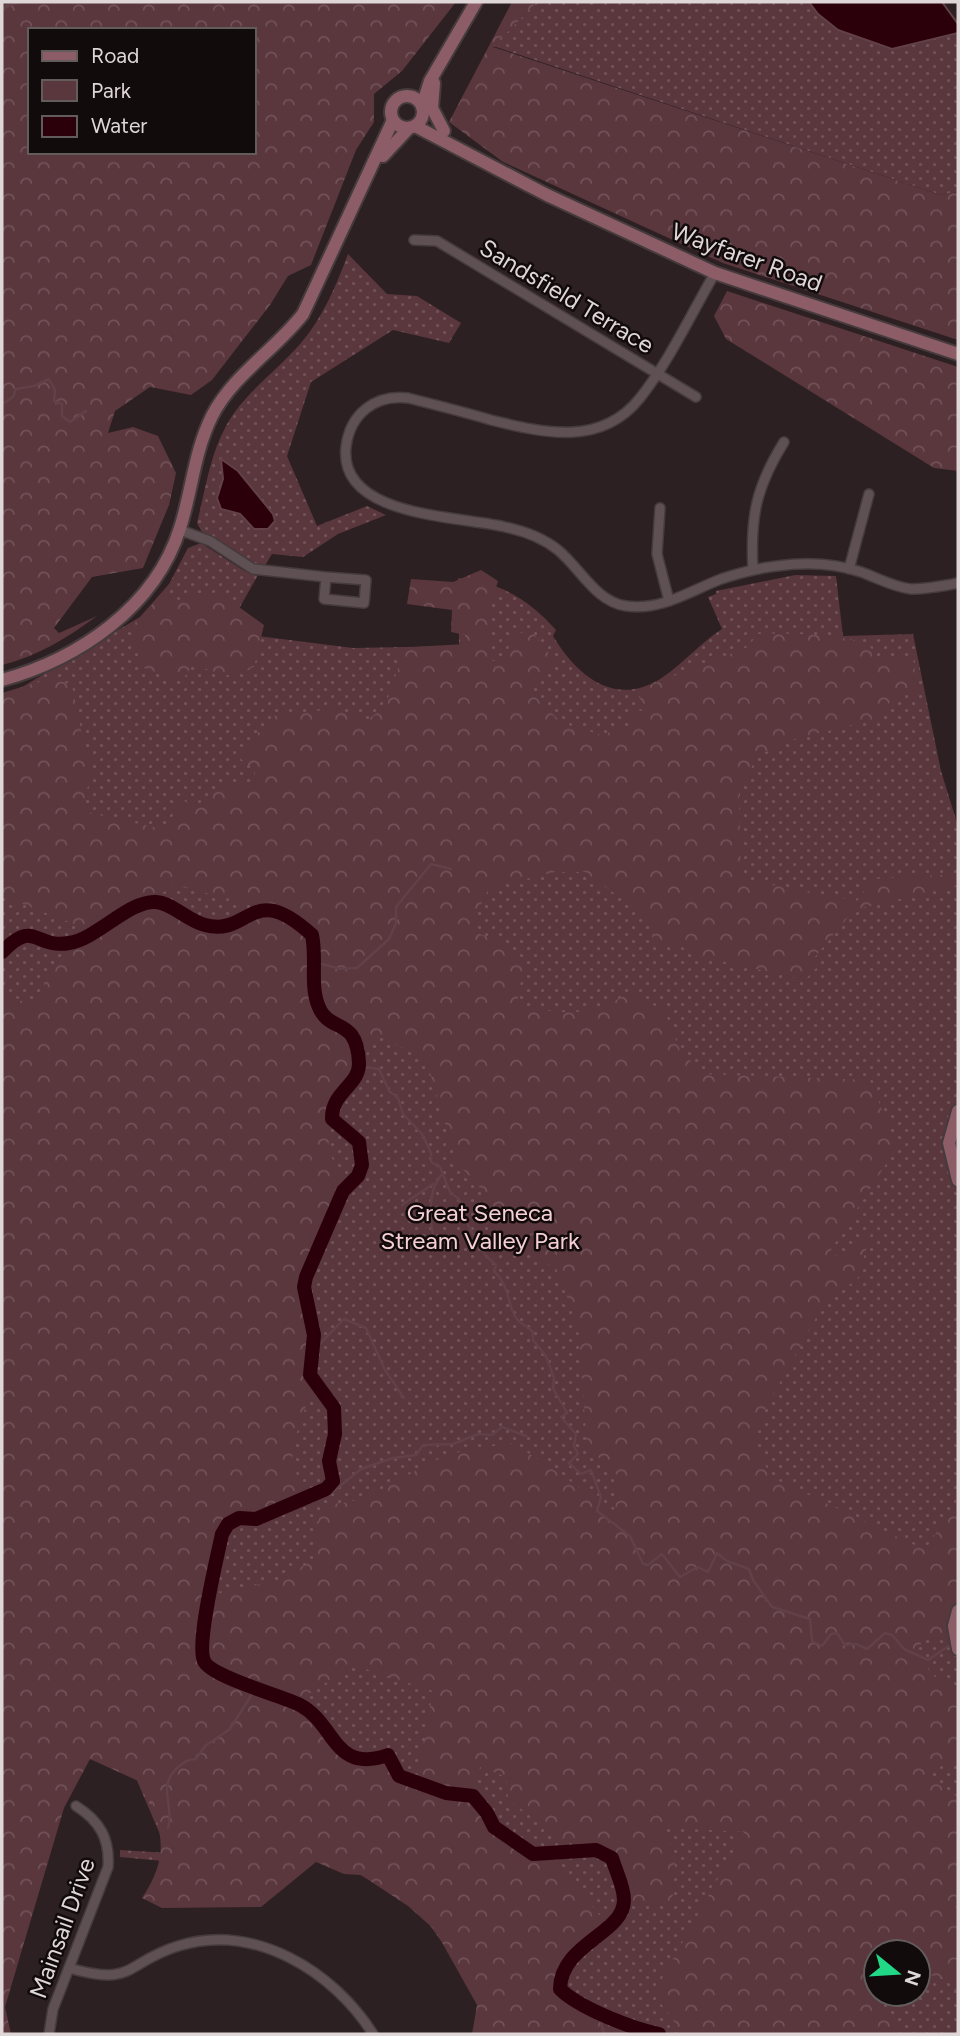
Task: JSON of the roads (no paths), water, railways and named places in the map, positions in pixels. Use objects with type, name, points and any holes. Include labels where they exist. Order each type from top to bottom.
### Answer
[{"type":"street","points":[[368,175],[411,128],[422,109],[424,93],[443,56],[476,2]]},
{"type":"street","points":[[2,680],[52,664],[99,635],[157,577],[180,530],[196,462],[212,416],[236,382],[281,340],[303,314],[393,120],[392,105],[405,96],[443,56]]},
{"type":"street","points":[[443,56],[431,93],[432,108],[444,131]]},
{"type":"street","points":[[405,96],[416,99],[422,109]]},
{"type":"street","name":"Wayfarer Road","points":[[422,109],[444,131],[490,163]]},
{"type":"street","points":[[393,120],[411,128]]},
{"type":"street","name":"Wayfarer Road","points":[[411,128],[490,163],[547,195],[715,273],[958,354]]},
{"type":"street","name":"Sandsfield Terrace","points":[[414,240],[437,241],[696,397]]},
{"type":"street","points":[[715,273],[657,373],[639,399],[620,417],[585,432],[542,433],[408,398],[385,398],[369,406],[355,418],[348,434],[345,452],[352,475],[369,493],[399,508],[530,534],[558,550],[596,591],[624,606],[650,607],[753,570],[804,564],[849,569],[909,589],[958,583]]},
{"type":"street","points":[[753,570],[751,532],[755,503],[768,468],[784,442]]},
{"type":"street","points":[[849,569],[869,494]]},
{"type":"street","points":[[660,508],[657,554],[669,601]]},
{"type":"street","points":[[180,530],[210,541],[253,569],[366,580],[364,603],[324,599],[326,577]]},
{"type":"street","points":[[958,1111],[949,1143],[958,1180]]},
{"type":"street","points":[[957,1643],[955,1619],[958,1611]]},
{"type":"street","name":"Mainsail Drive","points":[[49,2034],[53,2009],[108,1867],[109,1853],[103,1831],[90,1815],[76,1806]]},
{"type":"street","points":[[69,1968],[110,1977],[127,1973],[180,1945],[243,1943],[267,1948],[324,1977],[348,1998],[373,2034]]},
{"type":"water","points":[[809,2],[942,2],[958,24],[958,33],[892,49],[838,30],[818,14]]},
{"type":"water","points":[[221,459],[238,471],[273,514],[275,521],[268,529],[254,529],[240,514],[221,509],[217,498],[223,479]]},
{"type":"waterway","points":[[2,9],[19,2]]},
{"type":"waterway","points":[[2,404],[13,397],[16,389],[34,386],[49,379],[55,390],[54,401],[62,404],[62,416],[70,422],[86,411]]},
{"type":"waterway","points":[[315,962],[340,969],[357,968],[389,939],[396,923],[396,907],[431,864],[451,869]]},
{"type":"waterway","points":[[2,952],[21,937],[35,937],[57,944],[80,940],[135,907],[156,902],[168,905],[199,923],[220,927],[263,910],[276,912],[292,919],[312,935],[314,988],[318,1005],[329,1020],[348,1031],[353,1038],[359,1063],[355,1077],[336,1102],[332,1119],[359,1142],[362,1165],[358,1176],[343,1191],[304,1287],[314,1335],[310,1375],[334,1408],[335,1434],[329,1461],[333,1481],[326,1489],[256,1519],[239,1518],[228,1524],[222,1534],[208,1600],[202,1651],[204,1661],[209,1667],[232,1679],[300,1705],[312,1713],[345,1753],[356,1758],[370,1759],[388,1755],[399,1776],[446,1793],[473,1796],[494,1827],[533,1854],[596,1850],[612,1858],[624,1895],[621,1912],[614,1922],[570,1960],[563,1973],[560,1989],[607,2017],[659,2034]]},
{"type":"waterway","points":[[359,1066],[379,1069],[389,1091],[398,1098],[403,1114],[422,1134],[431,1153],[431,1162],[440,1167],[450,1192],[459,1199],[462,1215],[486,1256],[496,1265],[494,1271],[504,1285],[514,1315],[533,1332],[533,1340],[546,1356],[554,1378],[553,1388],[567,1413],[561,1417],[576,1434],[574,1446],[578,1454],[569,1463],[581,1474],[591,1470],[601,1497],[597,1511],[630,1536],[643,1564],[648,1565],[662,1554],[680,1577],[698,1567],[708,1572],[717,1553],[727,1561],[749,1569],[753,1580],[772,1607],[810,1619],[812,1641],[822,1646],[831,1634],[837,1633],[845,1645],[856,1644],[867,1649],[885,1633],[892,1635],[904,1649],[928,1660],[953,1643]]},
{"type":"waterway","points":[[436,1248],[432,1230],[431,1200],[441,1175]]},
{"type":"waterway","points":[[402,1205],[433,1184]]},
{"type":"waterway","points":[[312,1352],[344,1319],[366,1328],[385,1370],[404,1398]]},
{"type":"waterway","points":[[326,1489],[329,1495],[361,1469],[393,1458],[416,1455],[423,1445],[453,1444],[478,1434],[492,1435],[502,1427],[526,1436]]},
{"type":"waterway","points":[[168,1828],[170,1813],[167,1790],[170,1776],[183,1763],[196,1759],[205,1746],[230,1729],[257,1686]]},
{"type":"waterway","points":[[598,2011],[604,2034]]},
{"type":"park label","name":"Great Seneca Stream Valley Park","points":[[480,1226]]}]
